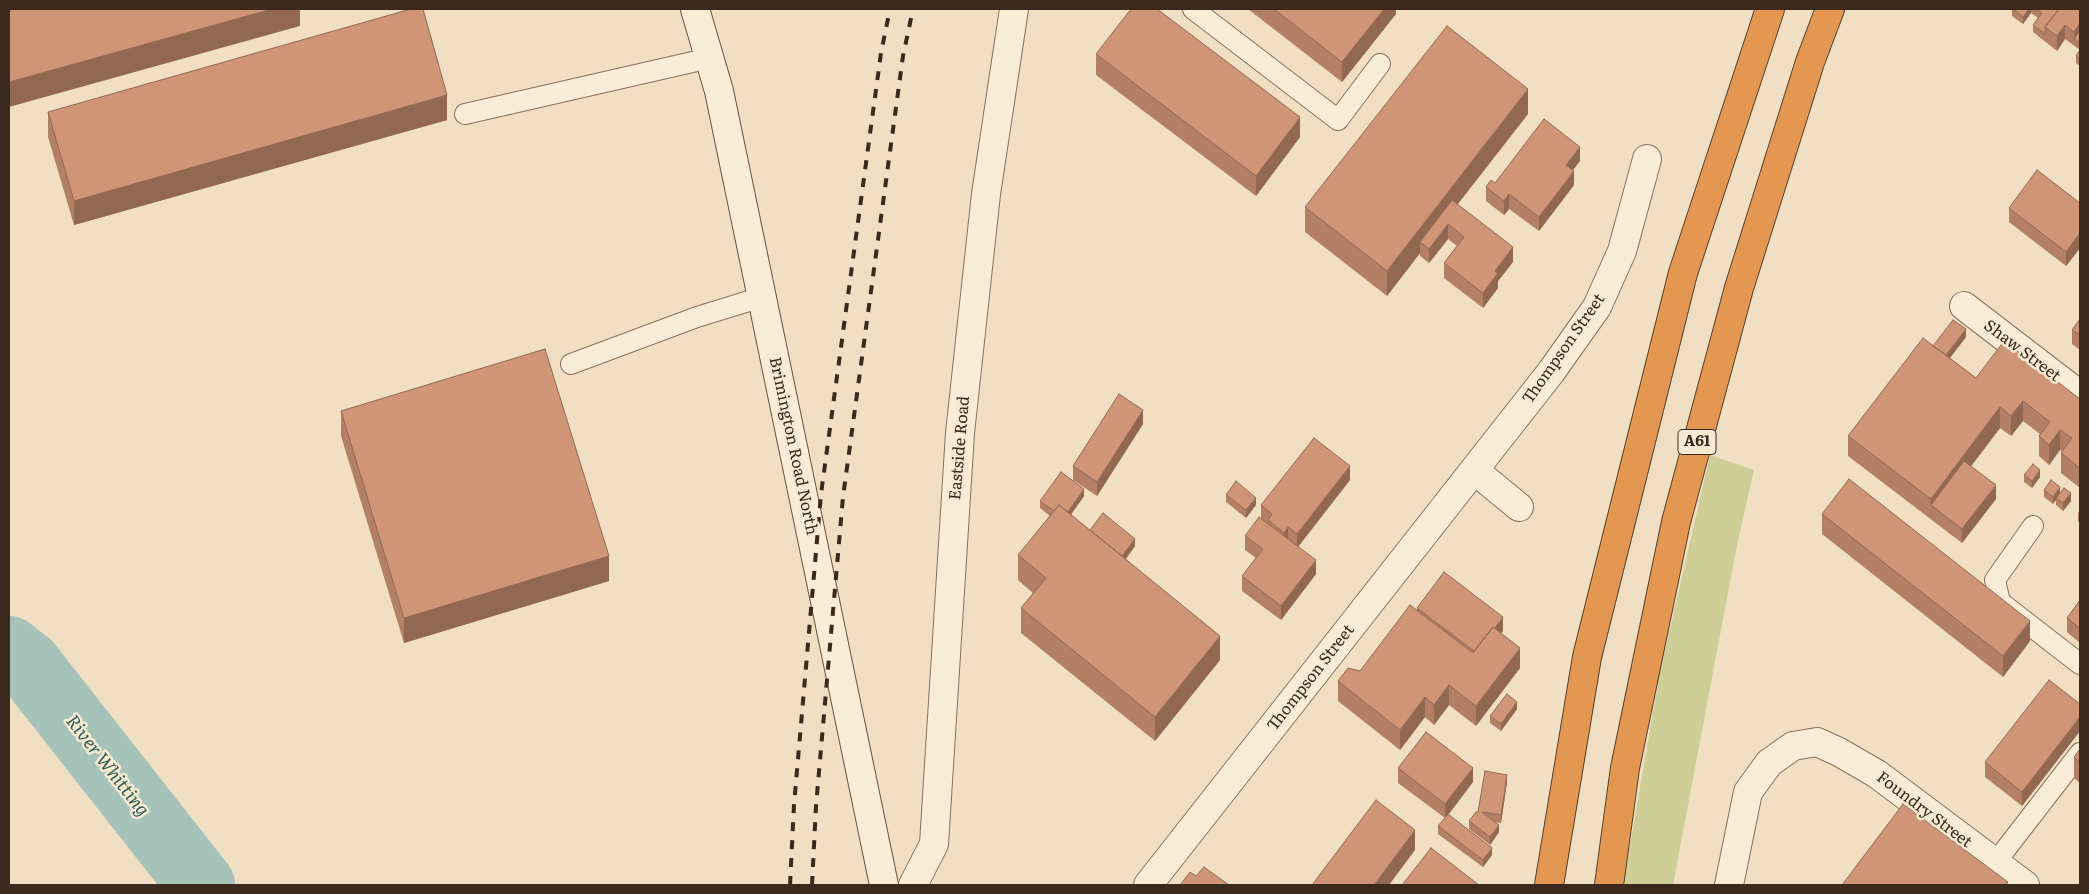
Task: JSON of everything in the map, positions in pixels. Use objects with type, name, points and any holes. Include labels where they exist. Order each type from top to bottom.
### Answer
[{"type":"highway","points":[[1549,885],[1587,657],[1683,273],[1770,9]]},
{"type":"highway","name":"A61","points":[[1609,885],[1625,768],[1676,522],[1739,288],[1810,62],[1830,9]]},
{"type":"street","name":"Brimington Road North","points":[[695,9],[719,91],[884,885]]},
{"type":"street","name":"Eastside Road","points":[[913,885],[934,844],[960,433],[986,194],[1014,9]]},
{"type":"street","name":"Thompson Street","points":[[1148,885],[1551,372],[1597,307],[1622,252],[1647,159]]},
{"type":"street","name":"Shaw Street","points":[[1964,306],[2080,395]]},
{"type":"street","points":[[1474,470],[1519,507]]},
{"type":"street","name":"Foundry Street","points":[[1729,885],[1748,792],[1769,763],[1792,746],[1818,742],[1876,774],[2025,885]]},
{"type":"lane","points":[[1193,9],[1338,120],[1380,64]]},
{"type":"lane","points":[[465,114],[710,58]]},
{"type":"lane","points":[[571,364],[696,317],[762,297]]},
{"type":"lane","points":[[2033,526],[1995,580],[2000,602],[2080,664]]},
{"type":"lane","points":[[1995,863],[2080,753]]},
{"type":"green space","points":[[1710,455],[1754,470],[1737,545],[1673,885],[1623,885],[1660,672]]},
{"type":"building","points":[[9,9],[272,9],[9,82]]},
{"type":"building","points":[[411,9],[423,9],[447,95],[74,201],[48,112]]},
{"type":"building","points":[[1131,9],[1157,9],[1300,117],[1256,176],[1096,54]]},
{"type":"building","points":[[1274,9],[1384,9],[1342,62]]},
{"type":"building","points":[[2013,9],[2029,9],[2023,17]]},
{"type":"building","points":[[2036,9],[2059,9],[2045,27],[2045,34],[2033,25],[2042,13]]},
{"type":"building","points":[[2059,9],[2080,9],[2080,23],[2074,32],[2065,25],[2057,36],[2045,27]]},
{"type":"building","points":[[1447,26],[1528,89],[1387,271],[1305,207]]},
{"type":"building","points":[[2080,30],[2080,43],[2074,39]]},
{"type":"building","points":[[2080,50],[2080,59],[2076,56]]},
{"type":"building","points":[[1544,119],[1580,147],[1566,165],[1574,171],[1539,217],[1509,194],[1504,201],[1486,187],[1491,180],[1495,183]]},
{"type":"building","points":[[2037,170],[2080,203],[2080,233],[2066,252],[2009,208]]},
{"type":"building","points":[[1452,200],[1513,247],[1495,271],[1498,273],[1483,293],[1444,263],[1464,237],[1448,224],[1429,249],[1420,242]]},
{"type":"building","points":[[2080,319],[2080,335],[2072,330]]},
{"type":"building","points":[[1953,320],[1966,329],[1946,355],[1933,346]]},
{"type":"building","points":[[1923,338],[1976,378],[2004,341],[2080,399],[2080,468],[2061,453],[2072,438],[2060,430],[2049,445],[2039,436],[2050,422],[2023,401],[2011,416],[2000,407],[1931,499],[1848,436]]},
{"type":"building","points":[[545,349],[609,556],[404,618],[341,411]]},
{"type":"building","points":[[1119,394],[1143,410],[1097,482],[1073,466]]},
{"type":"building","points":[[1314,438],[1350,466],[1297,534],[1288,527],[1284,533],[1268,520],[1272,514],[1261,505]]},
{"type":"building","points":[[1964,461],[1996,485],[1962,529],[1931,505]]},
{"type":"building","points":[[2033,464],[2040,470],[2032,481],[2024,475]]},
{"type":"building","points":[[1061,472],[1084,489],[1068,512],[1059,505],[1054,511],[1040,501]]},
{"type":"building","points":[[1849,479],[2030,621],[2003,656],[1822,514]]},
{"type":"building","points":[[2051,480],[2060,487],[2053,497],[2044,490]]},
{"type":"building","points":[[1236,481],[1256,498],[1246,510],[1226,495]]},
{"type":"building","points":[[2064,488],[2071,493],[2063,503],[2056,498]]},
{"type":"building","points":[[1059,505],[1220,636],[1155,717],[1021,608],[1046,578],[1018,555]]},
{"type":"building","points":[[1103,513],[1135,539],[1122,556],[1090,530]]},
{"type":"building","points":[[1259,517],[1316,560],[1281,606],[1242,576],[1263,549],[1245,536]]},
{"type":"building","points":[[1444,572],[1503,617],[1474,651],[1417,608]]},
{"type":"building","points":[[2080,600],[2080,628],[2067,618]]},
{"type":"building","points":[[1410,605],[1473,653],[1493,627],[1520,648],[1476,706],[1449,685],[1434,705],[1425,697],[1400,730],[1338,681],[1348,668],[1360,671]]},
{"type":"building","points":[[2049,680],[2080,704],[2080,717],[2022,792],[1985,762]]},
{"type":"building","points":[[1507,694],[1517,702],[1501,724],[1490,716]]},
{"type":"building","points":[[1426,732],[1473,768],[1445,804],[1398,768]]},
{"type":"building","points":[[2080,749],[2080,762],[2074,757]]},
{"type":"building","points":[[1485,771],[1507,775],[1501,815],[1482,812],[1499,825],[1490,837],[1469,821],[1478,812]]},
{"type":"building","points":[[1376,800],[1415,830],[1374,885],[1312,885]]},
{"type":"building","points":[[1903,804],[2008,882],[2006,885],[1842,885]]},
{"type":"building","points":[[1448,814],[1492,848],[1483,860],[1438,826]]},
{"type":"building","points":[[1431,848],[1479,885],[1402,885]]},
{"type":"building","points":[[1204,867],[1229,885],[1180,885],[1190,872],[1196,876]]},
{"type":"waterway","name":"River Whitting","points":[[9,650],[28,665],[201,885]]},
{"type":"railway","points":[[790,885],[794,805],[821,494],[881,53],[890,9]]},
{"type":"railway","points":[[812,885],[816,806],[843,497],[903,56],[913,9]]}]
